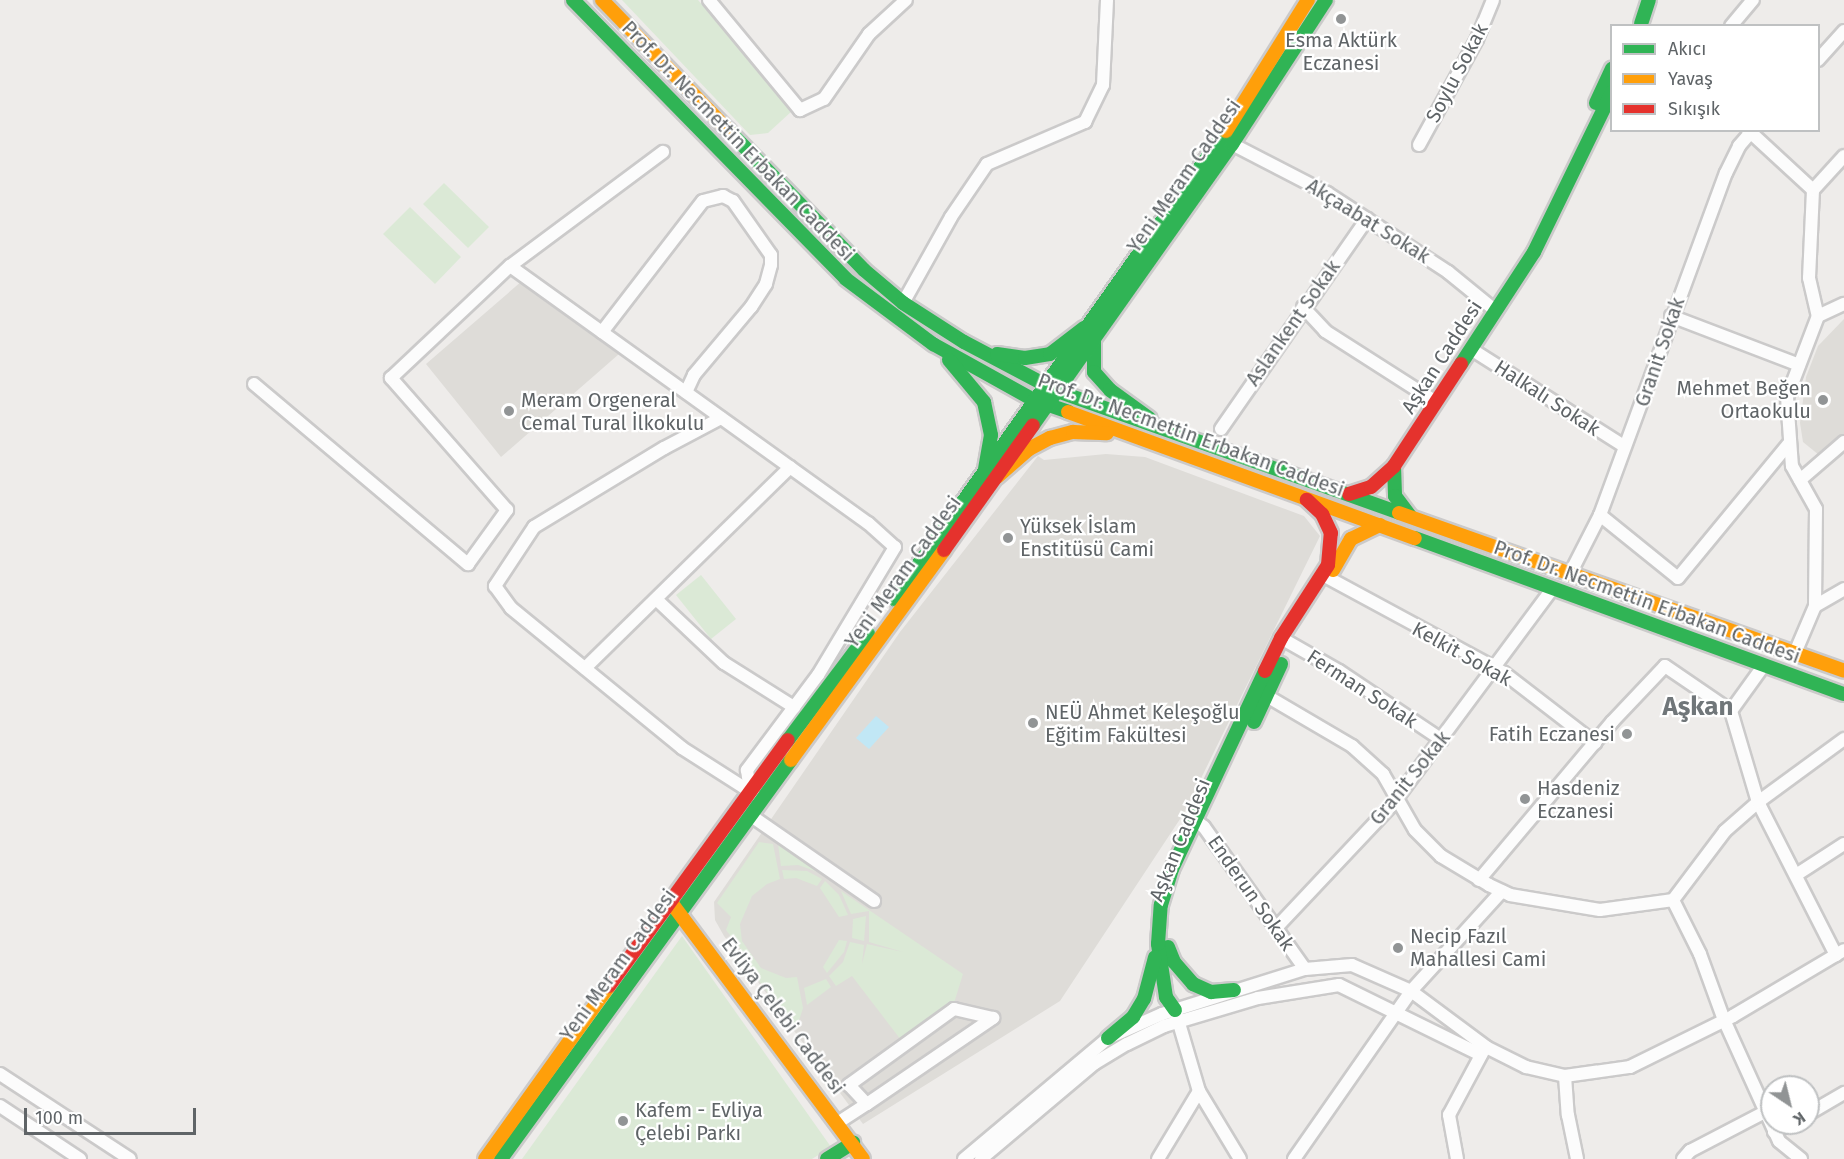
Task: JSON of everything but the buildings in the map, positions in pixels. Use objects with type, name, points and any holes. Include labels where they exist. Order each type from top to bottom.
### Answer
[{"type":"main road","name":"Prof. Dr. Necmettin Erbakan Caddesi","points":[[573,0],[816,252],[885,310],[933,344],[1040,403],[1303,496],[1844,694]]},
{"type":"main road","name":"Prof. Dr. Necmettin Erbakan Caddesi","points":[[602,0],[831,238],[903,303],[982,352],[1051,388],[1844,670]]},
{"type":"main road","name":"Yeni Meram Caddesi","points":[[485,1159],[671,902],[756,795],[991,474],[1090,333],[1221,139],[1308,0]]},
{"type":"main road","name":"Yeni Meram Caddesi","points":[[1090,333],[1232,144],[1326,0]]},
{"type":"main road","points":[[1641,24],[1649,0]]},
{"type":"main road","name":"Aşkan Caddesi","points":[[1349,494],[1371,487],[1394,466],[1496,310],[1521,267],[1610,71]]},
{"type":"main road","name":"Aşkan Caddesi","points":[[1521,267],[1534,252],[1610,94]]},
{"type":"main road","points":[[982,352],[1038,357],[1064,347],[1090,333],[1090,363],[1101,382],[1160,428]]},
{"type":"main road","points":[[933,344],[984,402],[991,435],[991,474]]},
{"type":"main road","points":[[991,474],[1050,438],[1079,432],[1124,433]]},
{"type":"main road","points":[[1394,466],[1395,496],[1410,516]]},
{"type":"main road","name":"Aşkan Caddesi","points":[[1303,496],[1322,514],[1331,533],[1326,576]]},
{"type":"main road","name":"Aşkan Caddesi","points":[[1177,1016],[1163,945],[1171,908],[1200,823],[1286,640],[1351,539],[1380,525]]},
{"type":"main road","name":"Yeni Meram Caddesi","points":[[501,1159],[750,815],[756,795]]},
{"type":"main road","name":"Evliya Çelebi Caddesi","points":[[671,902],[866,1158]]},
{"type":"main road","points":[[1163,945],[1193,984],[1211,992],[1234,990]]},
{"type":"main road","points":[[1108,1038],[1133,1017],[1144,999],[1163,945]]},
{"type":"main road","points":[[827,1159],[853,1143]]},
{"type":"street","points":[[709,0],[800,110],[824,99],[869,34],[906,0]]},
{"type":"street","points":[[903,303],[951,217],[987,164],[1085,122],[1103,85],[1107,0]]},
{"type":"street","name":"Soylu Sokak","points":[[1419,145],[1477,39],[1493,0]]},
{"type":"street","points":[[1733,24],[1753,0]]},
{"type":"street","points":[[1820,58],[1844,31]]},
{"type":"street","name":"Granit Sokak","points":[[1571,572],[1600,515],[1671,316],[1726,173],[1749,132]]},
{"type":"street","points":[[1751,132],[1813,190]]},
{"type":"street","name":"Akçaabat Sokak","points":[[1232,144],[1327,193],[1448,272],[1496,310]]},
{"type":"street","points":[[254,384],[468,564],[507,510],[391,378],[510,266],[663,152]]},
{"type":"street","points":[[1795,653],[1815,606],[1816,509],[1792,466],[1786,397],[1818,316],[1809,278],[1813,190],[1844,156]]},
{"type":"street","points":[[602,332],[704,201],[723,196],[733,201],[771,255],[771,265],[766,284],[751,308],[694,375],[686,392]]},
{"type":"street","name":"Aslankent Sokak","points":[[1221,429],[1303,307],[1367,219]]},
{"type":"street","points":[[510,266],[790,467],[895,547],[818,675],[747,770],[756,795]]},
{"type":"street","points":[[1818,316],[1844,304]]},
{"type":"street","points":[[1303,307],[1325,331],[1436,402]]},
{"type":"street","points":[[1671,316],[1799,364]]},
{"type":"street","name":"Halkalı Sokak","points":[[1471,349],[1624,446]]},
{"type":"street","points":[[722,418],[664,448],[534,527],[506,564],[495,586],[511,608],[682,747],[756,795]]},
{"type":"street","points":[[1600,515],[1678,578],[1790,442]]},
{"type":"street","points":[[1800,480],[1844,442]]},
{"type":"street","points":[[585,668],[790,467]]},
{"type":"street","name":"Kelkit Sokak","points":[[1326,576],[1495,670],[1595,743]]},
{"type":"street","name":"Granit Sokak","points":[[1276,927],[1396,800],[1495,670],[1552,589]]},
{"type":"street","points":[[1815,606],[1844,589]]},
{"type":"street","points":[[656,599],[723,663],[794,707]]},
{"type":"street","name":"Ferman Sokak","points":[[1286,640],[1442,740]]},
{"type":"street","points":[[1731,711],[1764,665]]},
{"type":"street","points":[[964,1159],[1108,1038],[1177,1016],[1258,998],[1339,985],[1484,1051],[1526,1067],[1565,1076],[1630,1067],[1724,1020],[1842,952],[1796,875],[1758,802],[1731,711],[1665,666],[1595,743],[1479,880]]},
{"type":"street","points":[[1261,692],[1352,746],[1383,774],[1415,830],[1441,856],[1479,880],[1502,891],[1600,910],[1673,900],[1725,831],[1758,802],[1844,739]]},
{"type":"street","points":[[750,815],[874,901]]},
{"type":"street","name":"Enderun Sokak","points":[[1200,823],[1305,969]]},
{"type":"street","points":[[1796,875],[1844,844]]},
{"type":"street","points":[[1294,1159],[1411,991],[1502,891]]},
{"type":"street","points":[[1673,900],[1700,954],[1724,1020],[1760,1101]]},
{"type":"street","points":[[981,1159],[1095,1063],[1127,1044],[1177,1016],[1234,990],[1305,969],[1352,965],[1411,991],[1484,1051]]},
{"type":"street","points":[[839,1122],[867,1104],[993,1018],[954,1009],[849,1085],[867,1104]]},
{"type":"street","points":[[1177,1016],[1199,1091],[1240,1159]]},
{"type":"street","points":[[1457,1159],[1449,1115],[1484,1051]]},
{"type":"street","points":[[0,1074],[130,1159]]},
{"type":"street","points":[[1565,1076],[1568,1115],[1577,1159]]},
{"type":"street","points":[[1158,1159],[1199,1091]]},
{"type":"street","points":[[1820,1107],[1844,1094]]},
{"type":"street","points":[[0,1106],[80,1159]]},
{"type":"street","points":[[1683,1159],[1690,1151],[1760,1115]]},
{"type":"street","points":[[1776,1135],[1779,1141],[1801,1159]]},
{"type":"shaded area","name":"Meram Orgeneral Cemal Tural İlkokulu","points":[[522,281],[619,354],[501,457],[426,364]]},
{"type":"shaded area","name":"Mehmet Beğen Ortaokulu","points":[[1844,319],[1844,434],[1819,455],[1803,442],[1800,423],[1806,377],[1818,346]]},
{"type":"shaded area","name":"NEÜ Ahmet Keleşoğlu Eğitim Fakültesi","points":[[1106,454],[1145,457],[1304,516],[1320,536],[1184,813],[1060,1001],[863,1124],[724,936],[715,920],[714,902],[900,632],[1038,456],[1044,460]]},
{"type":"green space","points":[[622,0],[698,0],[792,111],[768,133],[750,135]]},
{"type":"green space","points":[[444,183],[489,227],[468,248],[423,204]]},
{"type":"green space","points":[[410,207],[461,257],[435,284],[383,234]]},
{"type":"green space","points":[[701,575],[736,619],[711,639],[676,595]]},
{"type":"green space","points":[[759,842],[773,844],[780,879],[767,884],[752,896],[740,924],[742,941],[761,968],[786,978],[797,977],[803,1008],[796,1030],[747,965],[749,960],[726,930],[731,917],[717,903]]},
{"type":"green space","points":[[778,844],[810,862],[818,872],[798,865],[781,866]]},
{"type":"green space","points":[[782,870],[807,871],[822,879],[817,886],[796,878],[784,879]]},
{"type":"green space","points":[[825,881],[839,895],[848,915],[839,917],[820,888]]},
{"type":"green space","points":[[841,891],[963,974],[954,1003],[901,1040],[852,976],[836,986],[829,976],[843,962],[850,942],[864,945],[862,964],[867,944],[903,952],[869,942],[869,911],[851,914]]},
{"type":"green space","points":[[866,916],[864,941],[852,938],[853,919]]},
{"type":"green space","points":[[682,936],[831,1147],[812,1159],[522,1159]]},
{"type":"green space","points":[[839,940],[847,941],[844,952],[827,973],[823,967]]},
{"type":"green space","points":[[826,979],[831,987],[807,1005],[804,988]]},
{"type":"water","points":[[876,716],[889,727],[869,749],[856,738]]},
{"type":"traffic: fast","points":[[573,0],[846,279],[933,344],[1034,400],[1068,412]]},
{"type":"traffic: fast","points":[[1033,425],[1232,144],[1326,0]]},
{"type":"traffic: fast","points":[[1641,24],[1649,0]]},
{"type":"traffic: fast","points":[[1596,103],[1610,73]]},
{"type":"traffic: fast","points":[[1461,364],[1534,252],[1610,96]]},
{"type":"traffic: fast","points":[[728,130],[864,270],[903,303],[964,342],[1057,391],[1399,513]]},
{"type":"traffic: fast","points":[[894,599],[1226,131]]},
{"type":"traffic: fast","points":[[997,354],[1025,358],[1050,354],[1084,328]]},
{"type":"traffic: fast","points":[[1094,337],[1094,372],[1110,390],[1150,419]]},
{"type":"traffic: fast","points":[[949,360],[984,402],[991,435],[985,470]]},
{"type":"traffic: fast","points":[[1394,466],[1395,496],[1410,516]]},
{"type":"traffic: fast","points":[[1415,538],[1844,694]]},
{"type":"traffic: fast","points":[[788,740],[868,634]]},
{"type":"traffic: fast","points":[[1254,722],[1281,664]]},
{"type":"traffic: fast","points":[[1175,1010],[1166,997],[1158,944],[1161,905],[1172,869],[1265,671]]},
{"type":"traffic: fast","points":[[501,1159],[791,760]]},
{"type":"traffic: fast","points":[[1168,947],[1174,962],[1193,984],[1211,992],[1234,990]]},
{"type":"traffic: fast","points":[[1108,1038],[1133,1017],[1144,999],[1155,957]]},
{"type":"traffic: fast","points":[[827,1159],[853,1143]]},
{"type":"traffic: slow","points":[[602,0],[728,130]]},
{"type":"traffic: slow","points":[[1226,131],[1308,0]]},
{"type":"traffic: slow","points":[[1068,412],[1415,538]]},
{"type":"traffic: slow","points":[[997,477],[1029,449],[1050,438],[1073,432],[1107,433]]},
{"type":"traffic: slow","points":[[1399,513],[1844,671]]},
{"type":"traffic: slow","points":[[1333,570],[1351,539],[1380,525]]},
{"type":"traffic: slow","points":[[791,760],[944,550]]},
{"type":"traffic: slow","points":[[673,905],[863,1159]]},
{"type":"traffic: slow","points":[[485,1159],[609,986]]},
{"type":"traffic: jam","points":[[1349,494],[1371,487],[1394,466],[1461,364]]},
{"type":"traffic: jam","points":[[944,550],[1033,425]]},
{"type":"traffic: jam","points":[[1265,671],[1281,638],[1328,565],[1331,533],[1322,514],[1307,500]]},
{"type":"traffic: jam","points":[[609,986],[788,740]]},
{"type":"place","name":"Esma Aktürk Eczanesi","points":[[1341,19]]},
{"type":"place","name":"Mehmet Beğen Ortaokulu","points":[[1823,400]]},
{"type":"place","name":"Meram Orgeneral Cemal Tural İlkokulu","points":[[509,411]]},
{"type":"place","name":"Yüksek İslam Enstitüsü Cami","points":[[1008,538]]},
{"type":"place","name":"NEÜ Ahmet Keleşoğlu Eğitim Fakültesi","points":[[1033,723]]},
{"type":"place","name":"Fatih Eczanesi","points":[[1627,734]]},
{"type":"place","name":"Hasdeniz Eczanesi","points":[[1525,799]]},
{"type":"place","name":"Necip Fazıl Mahallesi Cami","points":[[1398,948]]},
{"type":"place","name":"Kafem - Evliya Çelebi Parkı","points":[[623,1121]]},
{"type":"district","name":"Aşkan","points":[[1698,707]]}]
